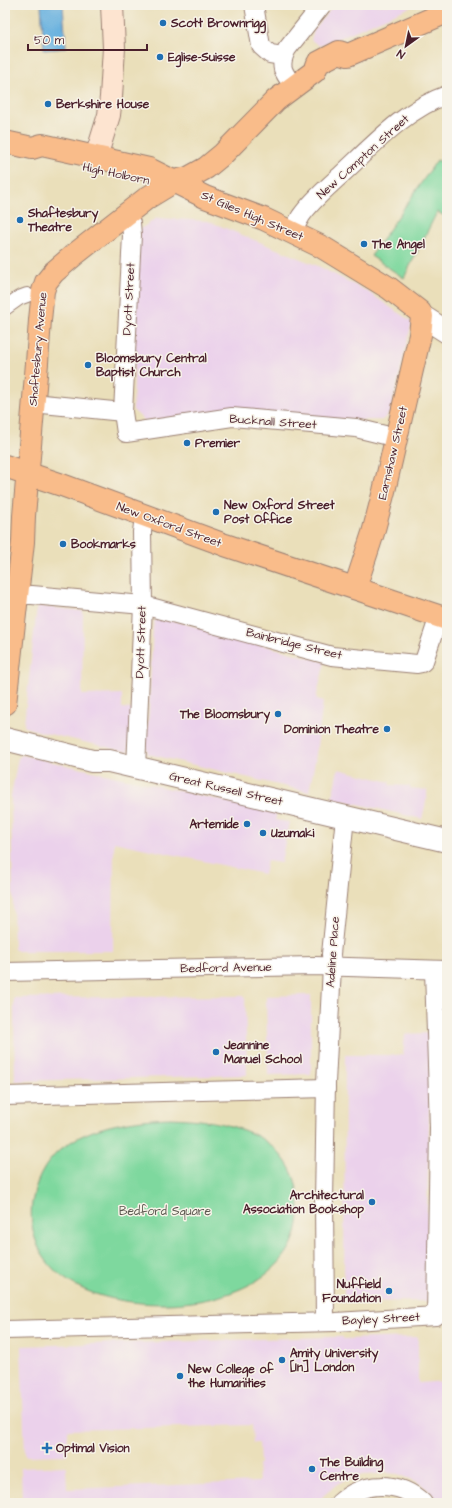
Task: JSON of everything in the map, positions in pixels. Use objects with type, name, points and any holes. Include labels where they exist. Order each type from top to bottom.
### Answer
[{"type":"main road","points":[[94,165],[109,115],[114,48],[112,5]]},
{"type":"main road","name":"Shaftesbury Avenue","points":[[5,704],[18,595],[42,300],[46,282],[54,272],[74,255],[154,192],[176,181],[198,174],[212,163],[276,100],[315,71],[324,71],[344,61],[348,55],[447,12]]},
{"type":"main road","name":"High Holborn","points":[[5,142],[32,148],[42,145],[144,182],[176,181]]},
{"type":"main road","name":"St Giles High Street","points":[[176,181],[205,197],[264,219],[322,247],[389,288],[422,316]]},
{"type":"main road","name":"Earnshaw Street","points":[[355,588],[373,533],[397,438],[420,335],[422,316]]},
{"type":"main road","name":"New Oxford Street","points":[[5,466],[62,485],[242,551],[443,618]]},
{"type":"street","points":[[254,5],[261,46],[270,54],[283,56]]},
{"type":"street","points":[[294,86],[284,73],[282,62],[283,56],[322,5]]},
{"type":"street","name":"New Compton Street","points":[[292,233],[301,216],[320,194],[379,140],[410,114],[447,95]]},
{"type":"street","name":"Dyott Street","points":[[126,214],[131,223],[132,235],[123,412],[126,433]]},
{"type":"street","name":"Shaftesbury Avenue","points":[[5,308],[27,294]]},
{"type":"street","name":"St Giles High Street","points":[[422,316],[447,332]]},
{"type":"street","points":[[33,403],[123,412]]},
{"type":"street","name":"Bucknall Street","points":[[126,433],[232,418],[356,428],[397,438]]},
{"type":"street","name":"Dyott Street","points":[[136,768],[143,604],[142,532],[144,516]]},
{"type":"street","points":[[18,595],[143,604]]},
{"type":"street","name":"Bainbridge Street","points":[[143,604],[332,656],[416,664],[424,661],[443,618]]},
{"type":"street","name":"Great Russell Street","points":[[5,739],[92,761],[109,761],[447,840]]},
{"type":"street","name":"Adeline Place","points":[[326,1088],[332,967],[331,954],[345,817]]},
{"type":"street","name":"Bedford Avenue","points":[[5,972],[332,967],[441,970]]},
{"type":"street","name":"Bayley Street","points":[[317,1322],[436,1316],[441,970]]},
{"type":"street","points":[[5,1096],[326,1088],[324,1201],[317,1322],[5,1330]]},
{"type":"street","points":[[339,1503],[358,1489],[369,1486],[380,1486],[396,1488],[423,1503]]},
{"type":"shaded area","points":[[334,5],[415,5],[320,46],[311,40],[314,30]]},
{"type":"shaded area","points":[[157,218],[208,221],[318,266],[368,292],[412,322],[390,413],[382,420],[352,420],[223,412],[145,421],[133,410],[139,230]]},
{"type":"shaded area","points":[[37,606],[83,611],[82,695],[122,694],[122,708],[132,709],[128,752],[25,727],[24,724]]},
{"type":"shaded area","points":[[158,619],[166,621],[167,619],[325,662],[316,698],[323,702],[309,792],[148,754],[146,746],[153,627],[155,620]]},
{"type":"shaded area","points":[[22,755],[276,813],[276,820],[289,822],[281,863],[267,861],[264,874],[114,842],[113,951],[18,951],[14,949],[11,796],[18,758]]},
{"type":"shaded area","points":[[338,769],[390,782],[389,785],[410,786],[410,788],[427,790],[422,819],[332,798]]},
{"type":"shaded area","points":[[311,995],[311,1074],[268,1075],[266,996]]},
{"type":"shaded area","points":[[245,996],[247,1075],[15,1081],[14,998]]},
{"type":"shaded area","points":[[431,1033],[427,1216],[427,1301],[344,1302],[345,1055],[403,1055],[405,1034]]},
{"type":"shaded area","points":[[343,1337],[343,1339],[418,1337],[418,1383],[447,1381],[447,1503],[440,1503],[427,1489],[416,1481],[398,1474],[387,1473],[349,1478],[337,1484],[323,1496],[318,1503],[67,1503],[67,1499],[22,1500],[21,1468],[64,1466],[66,1468],[67,1489],[259,1482],[258,1464],[260,1464],[259,1443],[253,1443],[252,1425],[67,1430],[67,1455],[25,1456],[21,1346]]},
{"type":"green space","points":[[437,160],[447,164],[447,217],[437,212],[404,278],[371,256]]},
{"type":"green space","name":"Bedford Square","points":[[170,1118],[202,1120],[223,1124],[253,1134],[269,1143],[276,1149],[292,1172],[297,1189],[299,1218],[292,1243],[279,1263],[260,1278],[237,1290],[212,1298],[185,1303],[141,1303],[122,1301],[85,1290],[69,1281],[55,1270],[43,1256],[35,1238],[31,1213],[37,1182],[45,1167],[55,1154],[79,1137],[117,1124]]},
{"type":"water","points":[[41,5],[63,5],[66,48],[44,50]]},
{"type":"place","name":"Scott Brownrigg","points":[[163,23]]},
{"type":"place","name":"Eglise-Suisse","points":[[160,57]]},
{"type":"place","name":"Berkshire House","points":[[48,104]]},
{"type":"place","name":"Shaftesbury Theatre","points":[[20,220]]},
{"type":"place","name":"The Angel","points":[[364,244]]},
{"type":"place","name":"Bloomsbury Central Baptist Church","points":[[88,365]]},
{"type":"place","name":"Premier","points":[[187,443]]},
{"type":"place","name":"New Oxford Street Post Office","points":[[216,512]]},
{"type":"place","name":"Bookmarks","points":[[63,544]]},
{"type":"place","name":"The Bloomsbury","points":[[278,714]]},
{"type":"place","name":"Dominion Theatre","points":[[387,729]]},
{"type":"place","name":"Artemide","points":[[247,824]]},
{"type":"place","name":"Uzumaki","points":[[263,833]]},
{"type":"place","name":"Jeannine Manuel School","points":[[216,1052]]},
{"type":"place","name":"Architectural Association Bookshop","points":[[372,1202]]},
{"type":"place","name":"Nuffield Foundation","points":[[389,1291]]},
{"type":"place","name":"Amity University [In] London","points":[[282,1360]]},
{"type":"place","name":"New College of the Humanities","points":[[180,1376]]},
{"type":"place","name":"Optimal Vision","points":[[47,1448]]},
{"type":"place","name":"The Building Centre","points":[[312,1469]]}]
